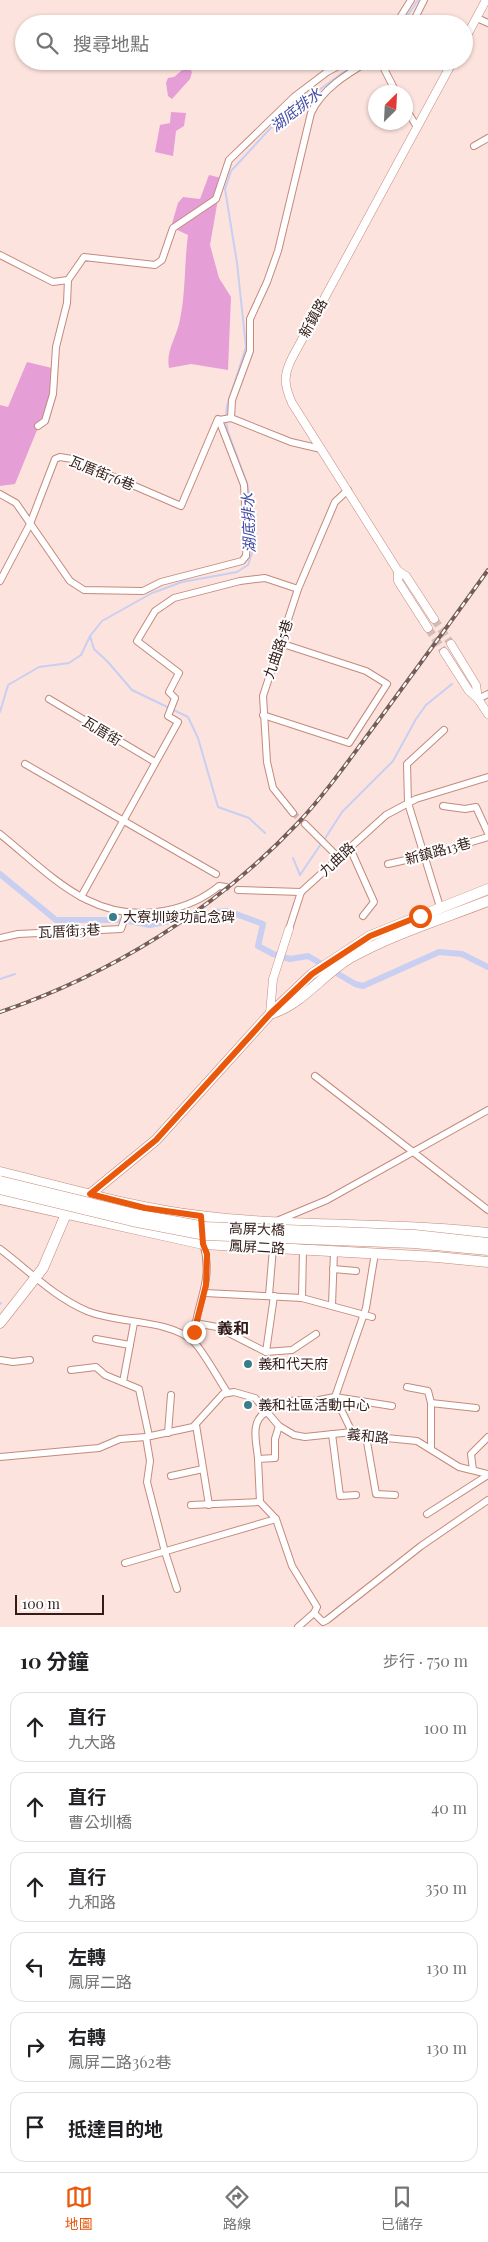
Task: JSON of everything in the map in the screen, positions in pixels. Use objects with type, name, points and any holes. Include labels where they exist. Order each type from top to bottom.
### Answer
[{"type":"main road","points":[[0,1323],[43,1268],[66,1214],[156,1140],[270,1014],[370,936],[488,889]]},
{"type":"main road","points":[[345,956],[488,901]]},
{"type":"main road","name":"鳳屏二路","points":[[0,1172],[145,1208],[201,1216],[276,1222],[419,1226],[488,1233]]},
{"type":"main road","name":"高屏大橋","points":[[0,1181],[135,1214],[205,1227],[415,1235],[488,1243]]},
{"type":"main road","name":"高屏大橋","points":[[0,1189],[132,1221],[205,1235],[414,1243],[488,1250]]},
{"type":"main road","name":"鳳屏二路","points":[[0,1199],[203,1244],[488,1262]]},
{"type":"street","points":[[402,15],[411,0]]},
{"type":"street","points":[[416,15],[424,0]]},
{"type":"street","points":[[473,25],[486,0]]},
{"type":"street","points":[[477,18],[488,23]]},
{"type":"street","points":[[38,426],[45,421],[52,394],[56,346],[67,303],[68,280],[84,257],[155,265],[162,260],[173,228],[216,200],[229,160],[294,97],[331,70]]},
{"type":"street","points":[[231,418],[232,400],[250,351],[250,319],[267,282],[278,251],[311,112],[322,95],[354,70]]},
{"type":"street","points":[[385,70],[392,85]]},
{"type":"street","name":"新鎮路","points":[[434,619],[406,576],[398,571],[292,403],[285,388],[285,372],[448,70]]},
{"type":"street","points":[[413,121],[417,128]]},
{"type":"street","points":[[474,146],[488,138]]},
{"type":"street","points":[[0,255],[53,282],[68,280]]},
{"type":"street","points":[[0,494],[16,503],[70,581],[84,590],[142,591],[162,582],[242,561],[246,556],[244,484],[220,420],[231,418],[291,442],[321,449]]},
{"type":"street","name":"瓦厝街76巷","points":[[0,581],[30,524],[55,459],[60,457],[72,459],[181,506],[217,419],[220,420]]},
{"type":"street","name":"九曲路5巷","points":[[293,813],[273,788],[266,762],[263,714],[265,685],[298,589],[335,502],[348,490]]},
{"type":"street","name":"新鎮路","points":[[398,571],[398,581],[428,628]]},
{"type":"street","points":[[81,897],[178,722],[168,716],[175,698],[168,692],[179,673],[137,641],[154,611],[174,598],[240,581],[265,578],[298,589]]},
{"type":"street","points":[[263,714],[349,742],[387,684],[366,671],[280,643]]},
{"type":"street","points":[[450,644],[476,685],[478,699]]},
{"type":"street","points":[[444,652],[469,691],[478,699],[488,714]]},
{"type":"street","points":[[478,699],[488,694]]},
{"type":"street","name":"瓦厝街","points":[[49,699],[155,762]]},
{"type":"street","points":[[440,907],[408,803],[407,764],[444,730]]},
{"type":"street","points":[[25,764],[216,874]]},
{"type":"street","name":"九曲路","points":[[270,1014],[277,963],[301,892],[349,846],[386,815],[408,803],[488,777]]},
{"type":"street","points":[[443,806],[465,809],[476,806],[488,833]]},
{"type":"street","points":[[305,824],[338,857]]},
{"type":"street","points":[[0,834],[81,897],[100,907],[127,912],[152,913],[182,907],[207,896],[219,886],[226,886]]},
{"type":"street","name":"新鎮路13巷","points":[[388,864],[488,838]]},
{"type":"street","points":[[349,846],[374,902],[363,916]]},
{"type":"street","points":[[238,890],[301,892]]},
{"type":"street","name":"瓦厝街3巷","points":[[0,938],[18,934],[121,929],[127,912]]},
{"type":"street","points":[[315,1076],[488,1210]]},
{"type":"street","name":"鳳屏二路","points":[[276,1222],[327,1200],[488,1110]]},
{"type":"street","points":[[194,1342],[196,1323],[205,1293],[207,1254],[203,1244],[201,1216]]},
{"type":"street","points":[[266,1352],[272,1295],[273,1248]]},
{"type":"street","points":[[0,1249],[53,1292],[88,1311],[134,1323],[157,1325],[171,1329],[194,1342],[228,1392],[196,1425],[148,1436],[120,1439],[99,1448],[0,1456]]},
{"type":"street","points":[[302,1298],[303,1250]]},
{"type":"street","points":[[332,1305],[334,1252]]},
{"type":"street","points":[[352,1432],[336,1397],[364,1314],[374,1259]]},
{"type":"street","points":[[333,1269],[356,1271]]},
{"type":"street","points":[[205,1293],[302,1298],[372,1317]]},
{"type":"street","points":[[124,1382],[134,1323]]},
{"type":"street","points":[[196,1323],[217,1327],[266,1352],[292,1350],[316,1334]]},
{"type":"street","points":[[96,1339],[130,1345]]},
{"type":"street","points":[[0,1360],[13,1362],[30,1360]]},
{"type":"street","points":[[71,1370],[96,1367],[106,1375],[139,1389],[148,1436],[150,1461],[147,1482],[165,1552],[178,1589]]},
{"type":"street","points":[[407,1387],[426,1390],[431,1403],[431,1448]]},
{"type":"street","name":"義和路","points":[[228,1392],[247,1395],[262,1406],[278,1426],[294,1436],[304,1438],[352,1432],[366,1436],[417,1441],[459,1467],[488,1474]]},
{"type":"street","points":[[168,1432],[171,1395]]},
{"type":"street","points":[[262,1406],[297,1400],[308,1402],[336,1397],[392,1406]]},
{"type":"street","points":[[431,1403],[476,1408]]},
{"type":"street","points":[[267,1412],[258,1419],[256,1428],[260,1502],[276,1519],[292,1566],[317,1607],[314,1613],[298,1627]]},
{"type":"street","points":[[196,1425],[209,1505]]},
{"type":"street","points":[[258,1459],[275,1458],[274,1439],[278,1426]]},
{"type":"street","points":[[332,1434],[340,1496],[356,1495]]},
{"type":"street","points":[[366,1436],[376,1494],[395,1495]]},
{"type":"street","points":[[473,1470],[471,1454],[488,1437]]},
{"type":"street","points":[[170,1476],[203,1469]]},
{"type":"street","points":[[427,1514],[488,1474]]},
{"type":"street","points":[[314,1613],[323,1622],[327,1620],[421,1546],[486,1501]]},
{"type":"street","points":[[191,1505],[260,1502]]},
{"type":"street","points":[[125,1563],[276,1519]]},
{"type":"shaded area","points":[[182,70],[190,70],[192,72],[190,79],[172,99],[168,96],[166,83],[168,78],[174,77]]},
{"type":"shaded area","points":[[171,112],[186,113],[184,126],[176,131],[173,156],[155,152],[160,125],[170,123]]},
{"type":"shaded area","points":[[209,175],[226,179],[218,199],[210,245],[219,278],[231,297],[228,370],[191,364],[169,368],[170,351],[181,313],[188,235],[171,227],[178,203],[183,197],[200,199]]},
{"type":"shaded area","points":[[27,362],[52,368],[53,391],[15,484],[0,486],[0,405],[8,407]]},
{"type":"waterway","name":"湖底排水","points":[[408,15],[418,0]]},
{"type":"waterway","name":"湖底排水","points":[[226,416],[227,406],[246,347],[237,263],[225,189],[231,171],[279,119],[347,70]]},
{"type":"waterway","name":"湖底排水","points":[[226,421],[228,432],[247,483],[251,505],[252,553],[248,565],[237,572],[182,582],[152,593],[102,621],[90,636],[94,649],[132,690],[188,717],[198,738],[218,807],[249,818],[265,833]]},
{"type":"waterway","points":[[0,712],[8,685],[39,667],[69,663],[81,655],[90,636]]},
{"type":"waterway","points":[[324,840],[342,812],[393,761],[416,719],[426,705],[452,684]]},
{"type":"waterway","points":[[300,875],[321,844]]},
{"type":"waterway","name":"湖底排水","points":[[293,858],[300,875]]},
{"type":"waterway","points":[[0,874],[56,920],[117,920]]},
{"type":"waterway","points":[[214,912],[228,911],[263,924],[258,946],[273,954],[290,959],[308,956],[355,984],[363,986],[439,952],[462,954],[488,967]]},
{"type":"waterway","points":[[129,921],[150,925],[169,921]]},
{"type":"waterway","points":[[0,979],[15,974]]},
{"type":"tunnel","points":[[434,619],[451,644]]},
{"type":"tunnel","points":[[428,628],[444,652]]},
{"type":"tunnel","points":[[293,813],[305,824]]},
{"type":"railway","points":[[0,1012],[82,979],[160,936],[197,911],[266,855],[297,824],[330,785],[488,570]]},
{"type":"place","name":"大寮圳竣功記念碑","points":[[113,917]]},
{"type":"place","name":"義和代天府","points":[[248,1364]]},
{"type":"place","name":"義和社區活動中心","points":[[248,1405]]},
{"type":"district","name":"義和","points":[[233,1328]]},
{"type":"route","points":[[194,1332],[196,1319],[202,1305],[207,1269],[207,1254],[203,1244],[201,1216],[145,1208],[90,1194],[156,1140],[270,1014],[312,974],[370,936],[420,916]]}]
